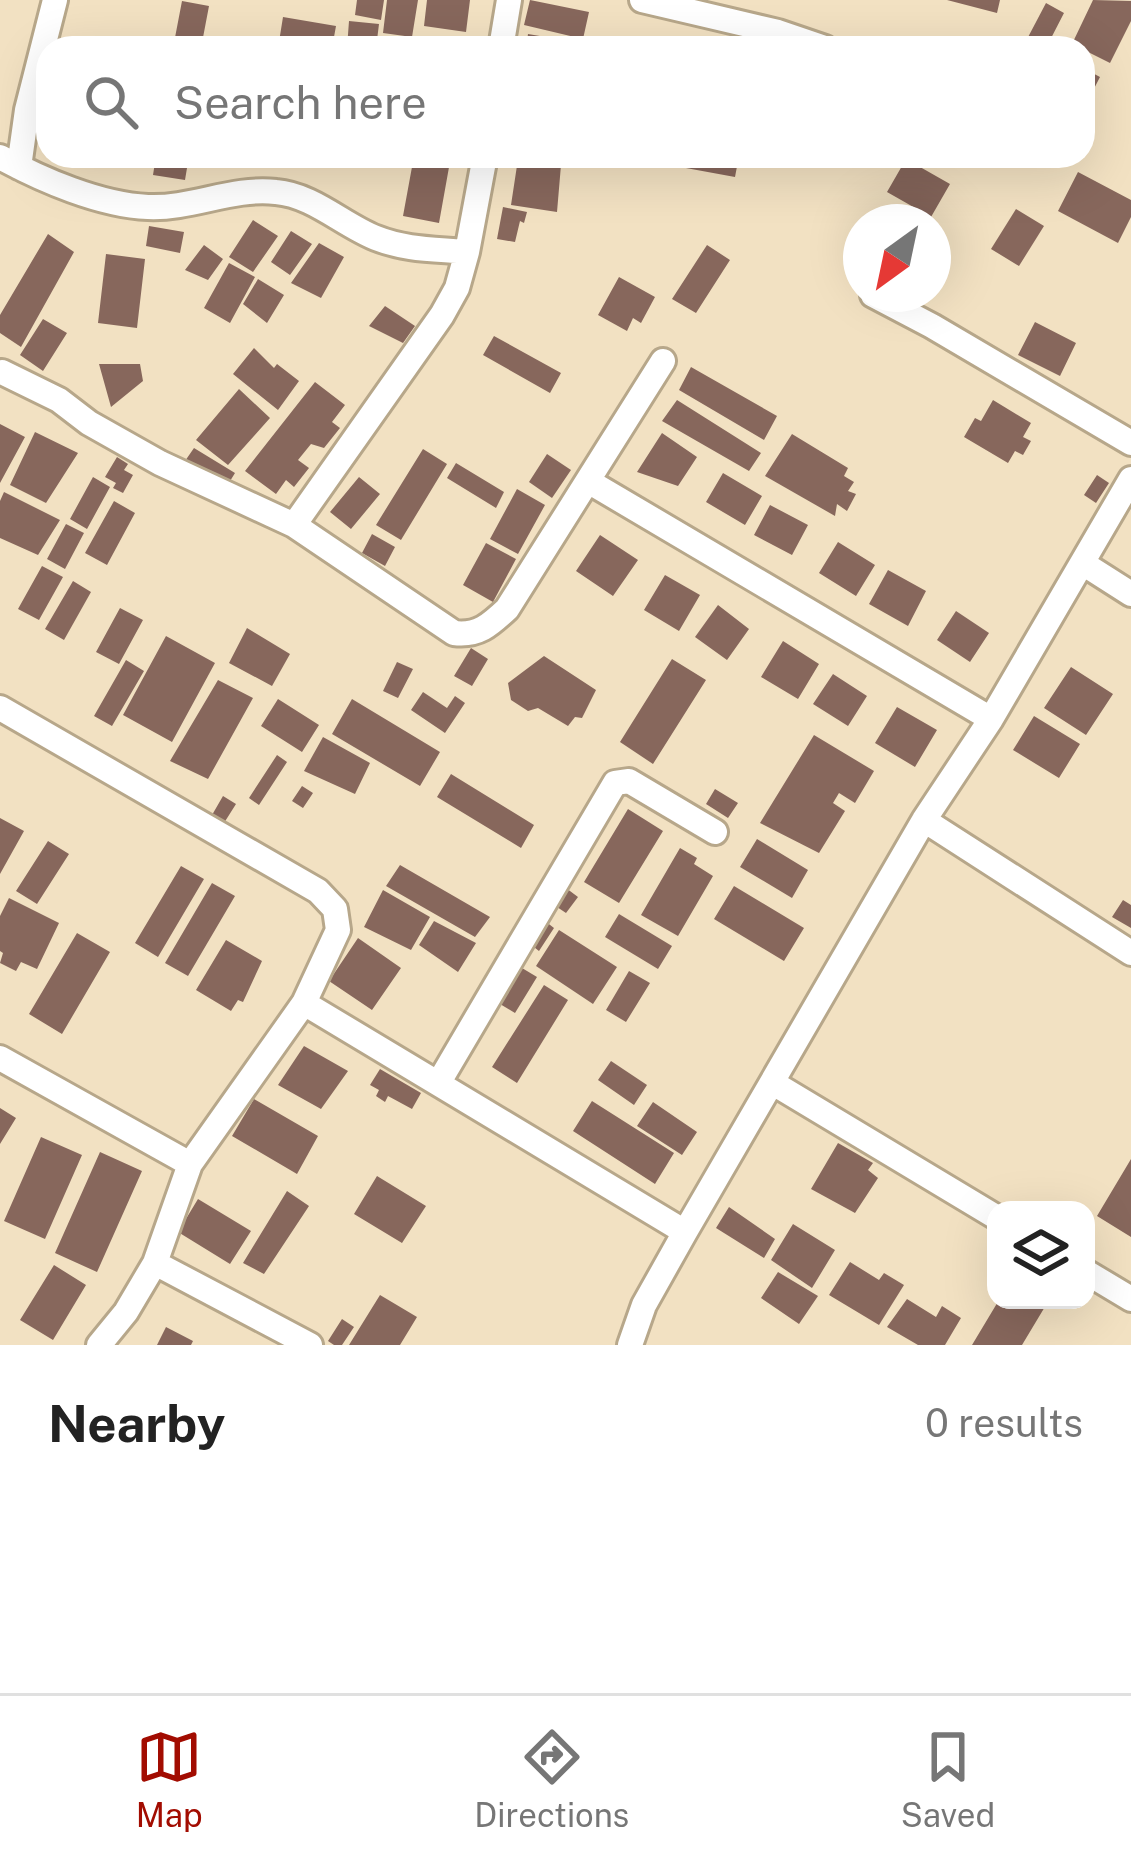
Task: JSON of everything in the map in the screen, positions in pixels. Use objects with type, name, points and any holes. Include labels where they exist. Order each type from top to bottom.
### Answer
[{"type":"street","points":[[46,36],[55,0]]},
{"type":"street","points":[[503,36],[509,0]]},
{"type":"street","points":[[642,0],[790,36]]},
{"type":"street","points":[[36,75],[9,162],[93,196],[148,207],[195,202],[234,191],[280,192],[307,201],[372,237],[408,249],[467,252]]},
{"type":"street","points":[[294,525],[457,288],[483,168]]},
{"type":"street","points":[[905,312],[1131,443]]},
{"type":"street","points":[[2,372],[59,400],[89,423],[160,463],[294,525],[454,633],[470,635],[490,626],[507,609],[662,361]]},
{"type":"street","points":[[631,1344],[644,1305],[685,1232],[924,820],[991,719],[1131,479]]},
{"type":"street","points":[[588,482],[991,719]]},
{"type":"street","points":[[1084,564],[1131,594]]},
{"type":"street","points":[[0,708],[318,891],[335,909],[338,930],[304,1003],[190,1164],[155,1263],[126,1312],[99,1345]]},
{"type":"street","points":[[439,1082],[615,783],[629,781],[716,832]]},
{"type":"street","points":[[924,820],[1131,953]]},
{"type":"street","points":[[304,1003],[685,1232]]},
{"type":"street","points":[[0,1058],[190,1164]]},
{"type":"street","points":[[773,1083],[987,1212]]},
{"type":"street","points":[[155,1263],[310,1345]]},
{"type":"street","points":[[1095,1277],[1131,1299]]},
{"type":"building","points":[[357,0],[384,0],[381,20],[355,15]]},
{"type":"building","points":[[387,0],[418,0],[412,36],[383,33]]},
{"type":"building","points":[[427,0],[470,0],[466,32],[424,26]]},
{"type":"building","points":[[530,0],[589,12],[584,36],[524,25]]},
{"type":"building","points":[[947,0],[1000,0],[997,13]]},
{"type":"building","points":[[1093,0],[1131,1],[1131,21],[1110,63],[1095,56],[1095,36],[1076,36]]},
{"type":"building","points":[[182,1],[209,6],[203,36],[175,36]]},
{"type":"building","points":[[1046,3],[1064,13],[1052,36],[1029,36]]},
{"type":"building","points":[[283,17],[336,26],[334,36],[280,36]]},
{"type":"building","points":[[349,21],[379,24],[378,36],[348,36]]},
{"type":"building","points":[[154,168],[187,168],[185,180],[153,175]]},
{"type":"building","points":[[412,168],[449,168],[439,223],[403,216]]},
{"type":"building","points":[[517,168],[561,168],[557,212],[511,205]]},
{"type":"building","points":[[686,168],[737,168],[735,177]]},
{"type":"building","points":[[901,168],[922,168],[950,184],[938,204],[908,204],[887,192]]},
{"type":"building","points":[[1078,172],[1131,200],[1131,217],[1118,243],[1058,211]]},
{"type":"building","points":[[503,207],[527,212],[515,242],[497,239]]},
{"type":"building","points":[[1016,209],[1044,226],[1019,266],[991,249]]},
{"type":"building","points":[[253,220],[278,236],[253,272],[229,257]]},
{"type":"building","points":[[149,226],[184,232],[180,253],[146,246]]},
{"type":"building","points":[[291,231],[312,244],[290,275],[271,262]]},
{"type":"building","points":[[48,234],[74,252],[21,347],[0,333],[0,315]]},
{"type":"building","points":[[319,243],[344,257],[321,298],[291,283]]},
{"type":"building","points":[[204,245],[223,259],[208,280],[185,270]]},
{"type":"building","points":[[707,245],[730,260],[696,313],[672,299]]},
{"type":"building","points":[[106,254],[145,259],[137,328],[98,323]]},
{"type":"building","points":[[229,263],[255,277],[230,323],[204,308]]},
{"type":"building","points":[[619,277],[655,297],[641,323],[633,318],[627,331],[598,315]]},
{"type":"building","points":[[258,279],[284,295],[267,323],[243,304]]},
{"type":"building","points":[[385,306],[415,326],[403,343],[369,326]]},
{"type":"building","points":[[43,319],[67,333],[43,371],[20,355]]},
{"type":"building","points":[[1035,322],[1076,343],[1060,376],[1018,355]]},
{"type":"building","points":[[494,336],[561,373],[550,393],[483,355]]},
{"type":"building","points":[[254,348],[274,368],[277,364],[299,381],[278,410],[233,374]]},
{"type":"building","points":[[99,364],[140,364],[143,381],[111,407]]},
{"type":"building","points":[[691,367],[777,416],[764,440],[679,390]]},
{"type":"building","points":[[315,382],[345,405],[332,422],[340,428],[324,448],[311,444],[298,460],[309,468],[294,487],[286,480],[276,494],[245,471]]},
{"type":"building","points":[[239,389],[270,418],[228,465],[196,440]]},
{"type":"building","points":[[677,400],[761,453],[749,471],[662,421]]},
{"type":"building","points":[[993,400],[1031,423],[1023,437],[1031,441],[1023,455],[1015,451],[1008,463],[964,437]]},
{"type":"building","points":[[0,424],[25,437],[0,483]]},
{"type":"building","points":[[35,432],[78,453],[46,503],[10,485]]},
{"type":"building","points":[[662,433],[697,457],[678,486],[637,472]]},
{"type":"building","points":[[792,434],[848,468],[844,476],[854,482],[848,491],[856,494],[847,511],[837,504],[835,516],[765,476]]},
{"type":"building","points":[[194,448],[235,473],[227,486],[185,461]]},
{"type":"building","points":[[423,449],[447,464],[401,540],[376,525]]},
{"type":"building","points":[[547,454],[571,470],[552,498],[529,482]]},
{"type":"building","points":[[117,457],[133,475],[123,493],[105,477]]},
{"type":"building","points":[[456,463],[504,492],[496,508],[447,478]]},
{"type":"building","points":[[723,473],[762,496],[745,525],[706,502]]},
{"type":"building","points":[[1097,475],[1109,483],[1096,503],[1084,495]]},
{"type":"building","points":[[93,477],[110,487],[87,529],[70,519]]},
{"type":"building","points":[[359,477],[380,494],[351,529],[330,512]]},
{"type":"building","points":[[517,489],[545,505],[518,554],[490,539]]},
{"type":"building","points":[[4,492],[60,520],[38,555],[0,538]]},
{"type":"building","points":[[114,501],[135,513],[107,565],[85,553]]},
{"type":"building","points":[[770,505],[808,525],[792,555],[754,535]]},
{"type":"building","points":[[66,524],[84,533],[65,569],[47,559]]},
{"type":"building","points":[[372,534],[395,547],[385,566],[362,553]]},
{"type":"building","points":[[600,535],[638,560],[613,596],[576,571]]},
{"type":"building","points":[[838,542],[875,565],[856,596],[819,573]]},
{"type":"building","points":[[486,543],[516,559],[493,602],[463,585]]},
{"type":"building","points":[[42,566],[63,577],[39,620],[18,609]]},
{"type":"building","points":[[888,570],[926,591],[908,626],[869,604]]},
{"type":"building","points":[[665,575],[700,595],[679,631],[644,610]]},
{"type":"building","points":[[73,581],[91,592],[64,640],[45,629]]},
{"type":"building","points":[[718,605],[749,629],[727,660],[695,637]]},
{"type":"building","points":[[120,608],[143,620],[119,664],[96,652]]},
{"type":"building","points":[[956,611],[989,633],[970,662],[937,640]]},
{"type":"building","points":[[247,628],[290,654],[272,686],[229,663]]},
{"type":"building","points":[[166,636],[215,663],[172,742],[123,715]]},
{"type":"building","points":[[783,641],[819,664],[798,699],[761,677]]},
{"type":"building","points":[[471,648],[488,659],[472,686],[454,676]]},
{"type":"building","points":[[544,656],[596,690],[582,718],[575,717],[568,726],[538,708],[528,711],[511,700],[508,683]]},
{"type":"building","points":[[672,659],[706,680],[653,764],[620,742]]},
{"type":"building","points":[[126,660],[144,671],[112,726],[94,716]]},
{"type":"building","points":[[397,662],[413,669],[398,698],[383,691]]},
{"type":"building","points":[[1071,667],[1113,694],[1086,735],[1044,708]]},
{"type":"building","points":[[833,674],[867,696],[848,726],[813,704]]},
{"type":"building","points":[[218,680],[253,698],[208,779],[170,761]]},
{"type":"building","points":[[423,692],[447,708],[455,696],[465,703],[445,733],[411,710]]},
{"type":"building","points":[[278,699],[319,725],[302,752],[261,726]]},
{"type":"building","points":[[352,699],[440,752],[420,786],[332,734]]},
{"type":"building","points":[[897,707],[937,730],[915,767],[875,743]]},
{"type":"building","points":[[1034,716],[1080,744],[1059,778],[1013,750]]},
{"type":"building","points":[[814,735],[874,771],[855,803],[839,793],[833,803],[845,811],[819,853],[760,823]]},
{"type":"building","points":[[323,737],[370,763],[355,794],[304,771]]},
{"type":"building","points":[[277,755],[287,762],[259,805],[249,798]]},
{"type":"building","points":[[451,774],[534,825],[521,848],[437,797]]},
{"type":"building","points":[[302,786],[313,793],[303,808],[292,801]]},
{"type":"building","points":[[715,789],[738,803],[728,818],[706,804]]},
{"type":"building","points":[[223,796],[236,804],[224,823],[212,815]]},
{"type":"building","points":[[628,809],[663,831],[619,903],[584,882]]},
{"type":"building","points":[[0,818],[24,831],[0,874]]},
{"type":"building","points":[[757,839],[808,870],[792,898],[740,867]]},
{"type":"building","points":[[48,841],[69,854],[37,904],[16,891]]},
{"type":"building","points":[[680,848],[713,876],[678,936],[641,915]]},
{"type":"building","points":[[400,865],[490,917],[475,937],[386,886]]},
{"type":"building","points":[[181,866],[204,879],[158,957],[135,943]]},
{"type":"building","points":[[212,883],[235,896],[188,976],[165,963]]},
{"type":"building","points":[[734,886],[804,928],[784,961],[714,919]]},
{"type":"building","points":[[566,888],[578,897],[566,913],[554,905]]},
{"type":"building","points":[[383,890],[430,917],[411,950],[364,927]]},
{"type":"building","points":[[9,898],[59,923],[37,969],[21,962],[16,971],[0,963],[0,916]]},
{"type":"building","points":[[1123,900],[1131,905],[1131,928],[1112,917]]},
{"type":"building","points":[[619,914],[672,946],[658,969],[605,937]]},
{"type":"building","points":[[434,921],[476,943],[458,972],[419,945]]},
{"type":"building","points":[[545,921],[554,928],[539,951],[530,944]]},
{"type":"building","points":[[559,930],[617,967],[593,1004],[536,966]]},
{"type":"building","points":[[77,933],[110,952],[62,1034],[29,1014]]},
{"type":"building","points":[[358,938],[401,968],[372,1010],[329,981]]},
{"type":"building","points":[[226,940],[262,961],[243,1002],[238,1000],[231,1011],[196,990]]},
{"type":"building","points":[[522,968],[537,977],[515,1013],[500,1004]]},
{"type":"building","points":[[629,971],[650,983],[626,1022],[606,1010]]},
{"type":"building","points":[[544,985],[568,1000],[517,1083],[492,1067]]},
{"type":"building","points":[[304,1046],[348,1071],[321,1109],[278,1085]]},
{"type":"building","points":[[611,1061],[647,1085],[634,1105],[598,1080]]},
{"type":"building","points":[[380,1069],[421,1093],[412,1109],[388,1096],[385,1102],[376,1096],[379,1090],[370,1085]]},
{"type":"building","points":[[254,1099],[318,1136],[297,1174],[232,1136]]},
{"type":"building","points":[[592,1101],[674,1153],[655,1184],[573,1131]]},
{"type":"building","points":[[653,1102],[697,1132],[682,1155],[637,1126]]},
{"type":"building","points":[[0,1108],[16,1118],[0,1144]]},
{"type":"building","points":[[41,1137],[82,1155],[45,1239],[4,1221]]},
{"type":"building","points":[[838,1143],[873,1163],[868,1170],[878,1178],[855,1213],[811,1189]]},
{"type":"building","points":[[100,1152],[142,1171],[97,1272],[55,1253]]},
{"type":"building","points":[[1131,1159],[1131,1237],[1097,1216]]},
{"type":"building","points":[[377,1176],[426,1206],[402,1243],[354,1214]]},
{"type":"building","points":[[287,1191],[309,1206],[264,1274],[243,1263]]},
{"type":"building","points":[[198,1199],[251,1231],[230,1264],[178,1232]]},
{"type":"building","points":[[729,1207],[775,1239],[764,1258],[716,1228]]},
{"type":"building","points":[[793,1224],[835,1250],[812,1288],[771,1260]]},
{"type":"building","points":[[850,1262],[879,1280],[884,1273],[904,1285],[879,1325],[829,1295]]},
{"type":"building","points":[[54,1265],[86,1285],[53,1340],[20,1320]]},
{"type":"building","points":[[778,1272],[818,1296],[799,1324],[761,1298]]},
{"type":"building","points":[[380,1295],[417,1317],[400,1345],[349,1345]]},
{"type":"building","points":[[907,1299],[936,1317],[942,1306],[961,1318],[945,1345],[918,1345],[887,1327]]},
{"type":"building","points":[[994,1309],[1044,1309],[1022,1345],[972,1345]]},
{"type":"building","points":[[342,1319],[354,1327],[342,1345],[334,1345],[328,1341]]},
{"type":"building","points":[[166,1327],[193,1341],[191,1345],[157,1345]]}]
